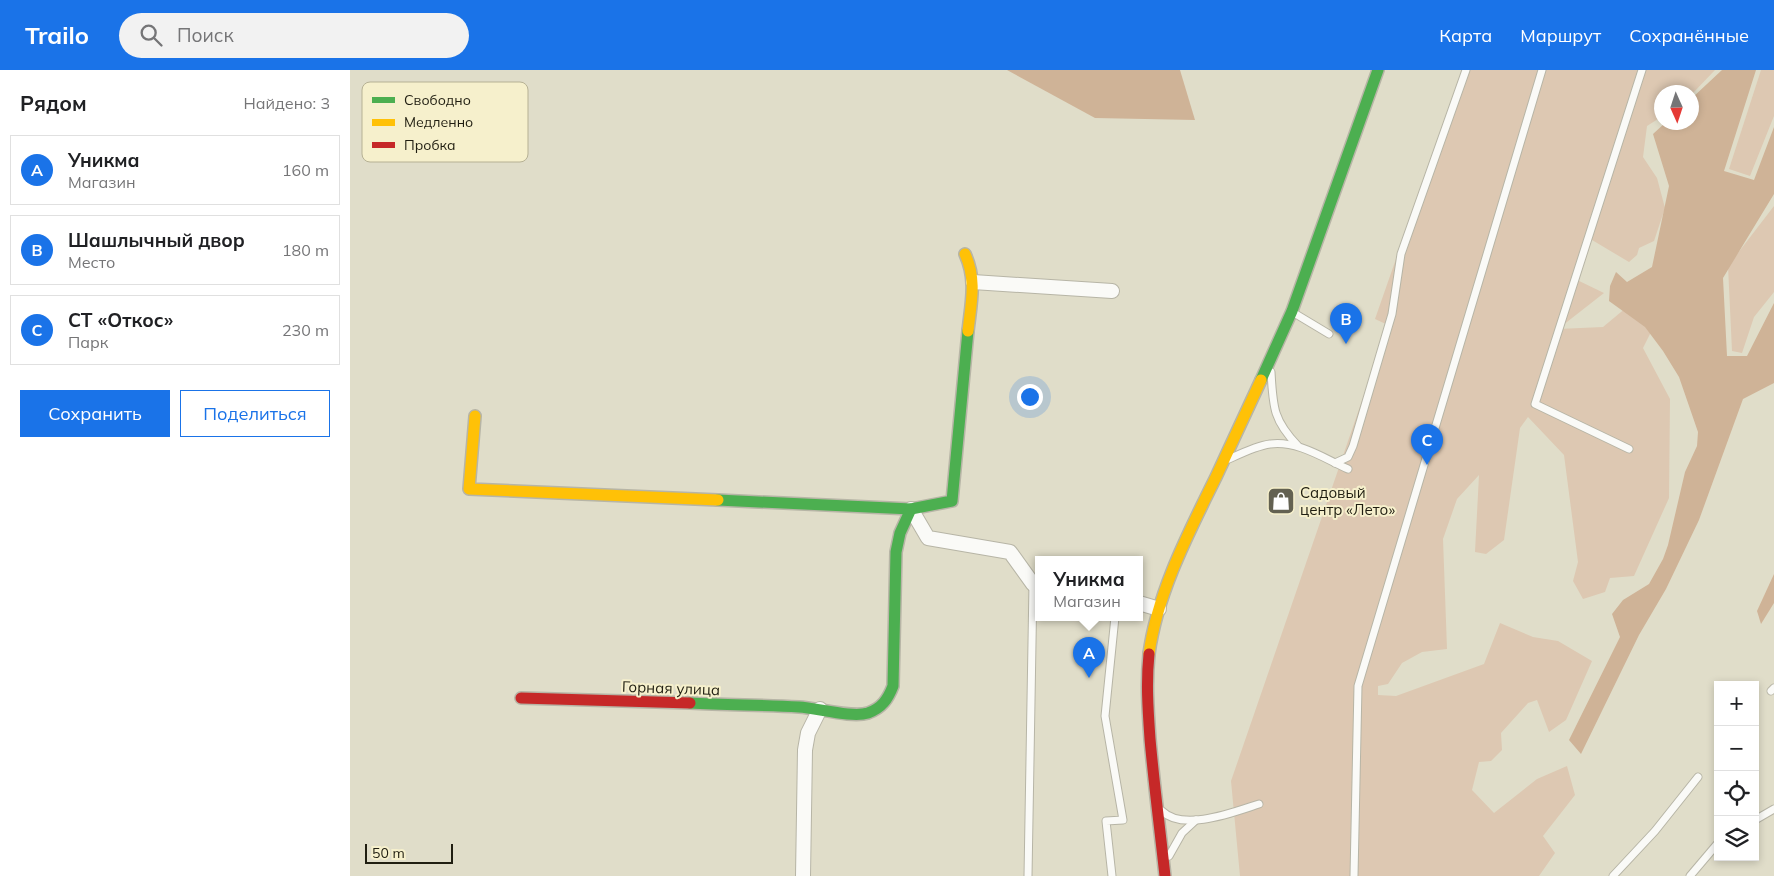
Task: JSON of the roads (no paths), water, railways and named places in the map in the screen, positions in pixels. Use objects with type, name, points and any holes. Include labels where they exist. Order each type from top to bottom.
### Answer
[{"type":"street","points":[[1164,872],[1152,764],[1147,672],[1151,640],[1159,609],[1185,540],[1292,311],[1378,70]]},
{"type":"street","points":[[475,416],[469,489],[911,509],[952,501],[973,282],[972,267],[965,254]]},
{"type":"street","points":[[973,282],[1112,291]]},
{"type":"street","points":[[911,509],[928,538],[1010,552],[1035,584]]},
{"type":"street","name":"Горная улица","points":[[521,698],[800,707],[857,714],[868,713],[880,707],[889,697],[893,686],[896,552],[900,534],[911,509]]},
{"type":"street","points":[[1143,604],[1159,609]]},
{"type":"street","points":[[803,876],[805,750],[808,733],[820,709]]},
{"type":"lane","points":[[1335,463],[1348,457],[1353,446],[1392,314],[1401,254],[1466,70]]},
{"type":"lane","points":[[1354,876],[1358,686],[1542,70]]},
{"type":"lane","points":[[1629,449],[1535,404],[1642,70]]},
{"type":"lane","points":[[1292,311],[1329,334]]},
{"type":"lane","points":[[1270,360],[1273,406],[1279,423],[1298,447]]},
{"type":"lane","points":[[1223,462],[1258,446],[1281,443],[1298,447],[1348,469]]},
{"type":"lane","points":[[1028,876],[1035,621]]},
{"type":"lane","points":[[1112,876],[1106,821],[1123,820],[1105,716],[1115,621]]},
{"type":"lane","points":[[1613,876],[1655,831],[1698,778]]},
{"type":"lane","points":[[1156,806],[1172,818],[1196,820],[1260,804]]},
{"type":"lane","points":[[1759,818],[1774,809]]},
{"type":"lane","points":[[1164,872],[1182,833],[1196,820]]},
{"type":"lane","points":[[1690,876],[1714,848]]},
{"type":"place","name":"Шашлычный двор","points":[[1346,344]]},
{"type":"place","name":"СТ «Откос»","points":[[1427,465]]},
{"type":"place","name":"Садовый центр «Лето»","points":[[1281,501]]},
{"type":"place","name":"Уникма","points":[[1089,678]]}]
